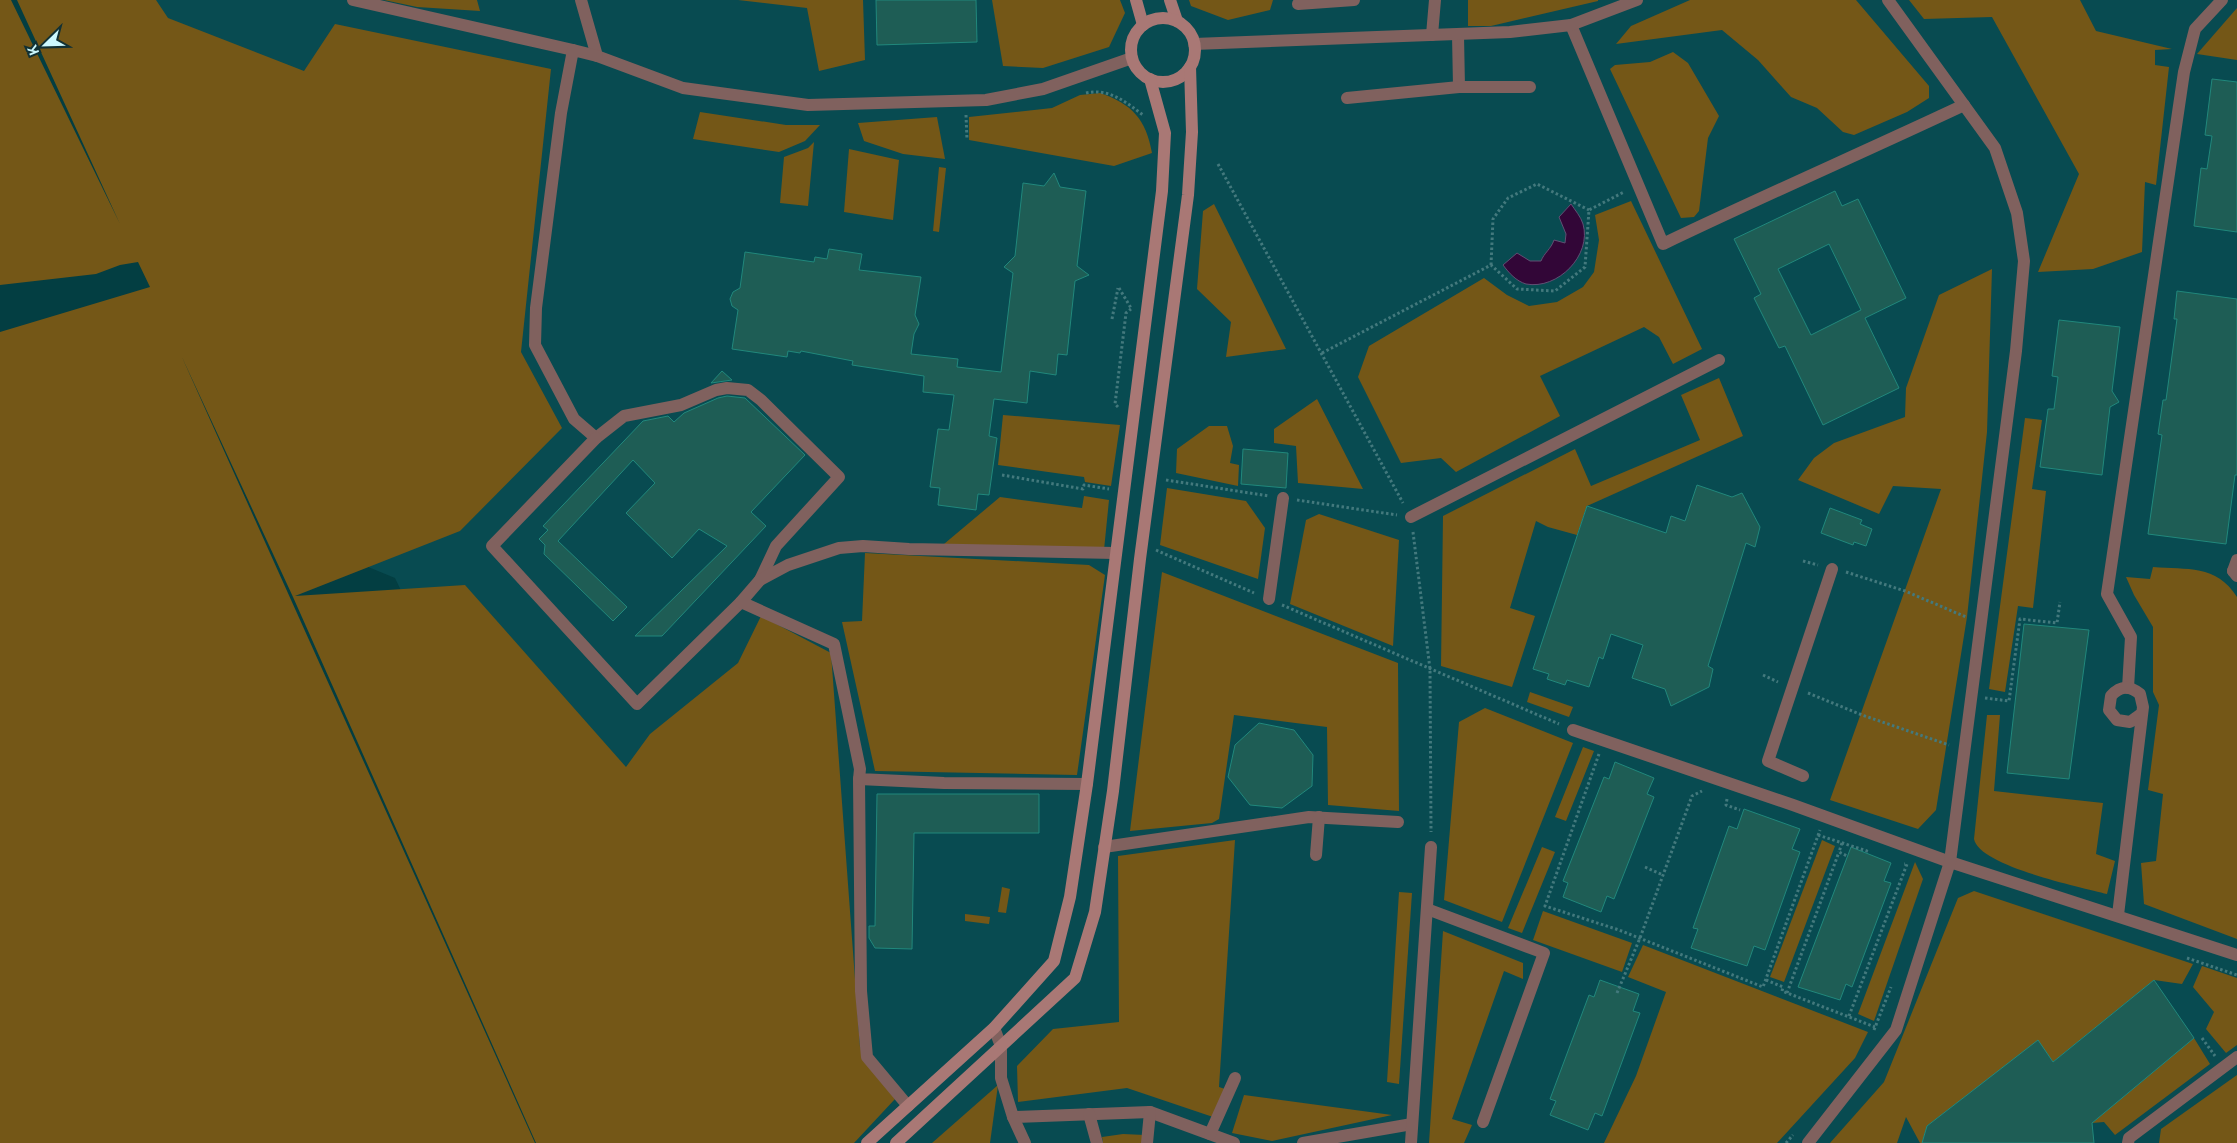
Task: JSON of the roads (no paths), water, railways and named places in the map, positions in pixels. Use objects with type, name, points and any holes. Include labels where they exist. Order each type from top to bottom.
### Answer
[{"type":"street","points":[[353,0],[596,56],[683,88],[808,105],[986,100],[1043,89],[1132,58]]},
{"type":"street","points":[[581,0],[596,56]]},
{"type":"street","points":[[1136,0],[1143,25]]},
{"type":"street","points":[[896,1143],[1074,978],[1095,912],[1188,194],[1192,132],[1190,67],[1195,52],[1191,34],[1177,21],[1170,0]]},
{"type":"street","points":[[1298,4],[1354,0]]},
{"type":"street","points":[[1432,35],[1435,0]]},
{"type":"street","points":[[1194,44],[1510,32],[1571,25],[1636,0]]},
{"type":"street","points":[[1808,1143],[1896,1030],[1950,862],[2016,351],[2024,261],[2017,213],[1995,148],[1888,0]]},
{"type":"street","points":[[2128,688],[2131,637],[2107,594],[2184,72],[2196,29],[2222,0]]},
{"type":"street","points":[[867,1143],[994,1028],[1054,961],[1070,897],[1087,784],[1162,191],[1165,133],[1150,79],[1136,67],[1132,58],[1133,40],[1143,25],[1159,18],[1177,21]]},
{"type":"street","points":[[1571,25],[1663,244],[1749,202],[1848,160],[1964,104]]},
{"type":"street","points":[[1458,34],[1459,88]]},
{"type":"street","points":[[573,50],[561,113],[536,308],[536,346],[574,419],[596,438]]},
{"type":"street","points":[[1150,79],[1168,81],[1184,74],[1190,67]]},
{"type":"street","points":[[1347,98],[1459,88],[1530,87]]},
{"type":"street","points":[[1411,517],[1719,360]]},
{"type":"street","points":[[727,388],[748,390],[761,400],[839,477],[776,546],[760,580],[741,602],[637,704],[492,546],[596,438],[624,416],[681,405],[716,390],[727,388]]},
{"type":"street","points":[[1269,599],[1283,498]]},
{"type":"street","points":[[760,580],[788,565],[809,557],[839,548],[863,546],[1115,553]]},
{"type":"street","points":[[1803,776],[1768,761],[1832,568]]},
{"type":"street","points":[[741,602],[834,644],[860,769],[861,991],[867,1057],[908,1106]]},
{"type":"street","points":[[2118,915],[2141,714],[2142,700],[2140,694],[2128,688],[2121,688],[2111,696],[2109,710],[2117,720],[2124,722],[2136,719],[2141,714]]},
{"type":"street","points":[[1573,730],[1710,782],[2237,955]]},
{"type":"street","points":[[859,779],[944,783],[1087,784]]},
{"type":"street","points":[[1104,847],[1309,817],[1398,822]]},
{"type":"street","points":[[1316,855],[1319,817]]},
{"type":"street","points":[[1411,1143],[1431,847]]},
{"type":"street","points":[[1427,909],[1544,953],[1483,1122]]},
{"type":"street","points":[[994,1028],[1001,1046],[1001,1078],[1013,1118],[1025,1143]]},
{"type":"street","points":[[2128,1143],[2129,1138],[2237,1057]]},
{"type":"street","points":[[1210,1134],[1236,1078]]},
{"type":"street","points":[[1013,1118],[1150,1112],[1234,1143]]},
{"type":"street","points":[[1147,1143],[1150,1112]]},
{"type":"street","points":[[1089,1114],[1097,1143]]},
{"type":"street","points":[[1303,1143],[1412,1124]]}]
